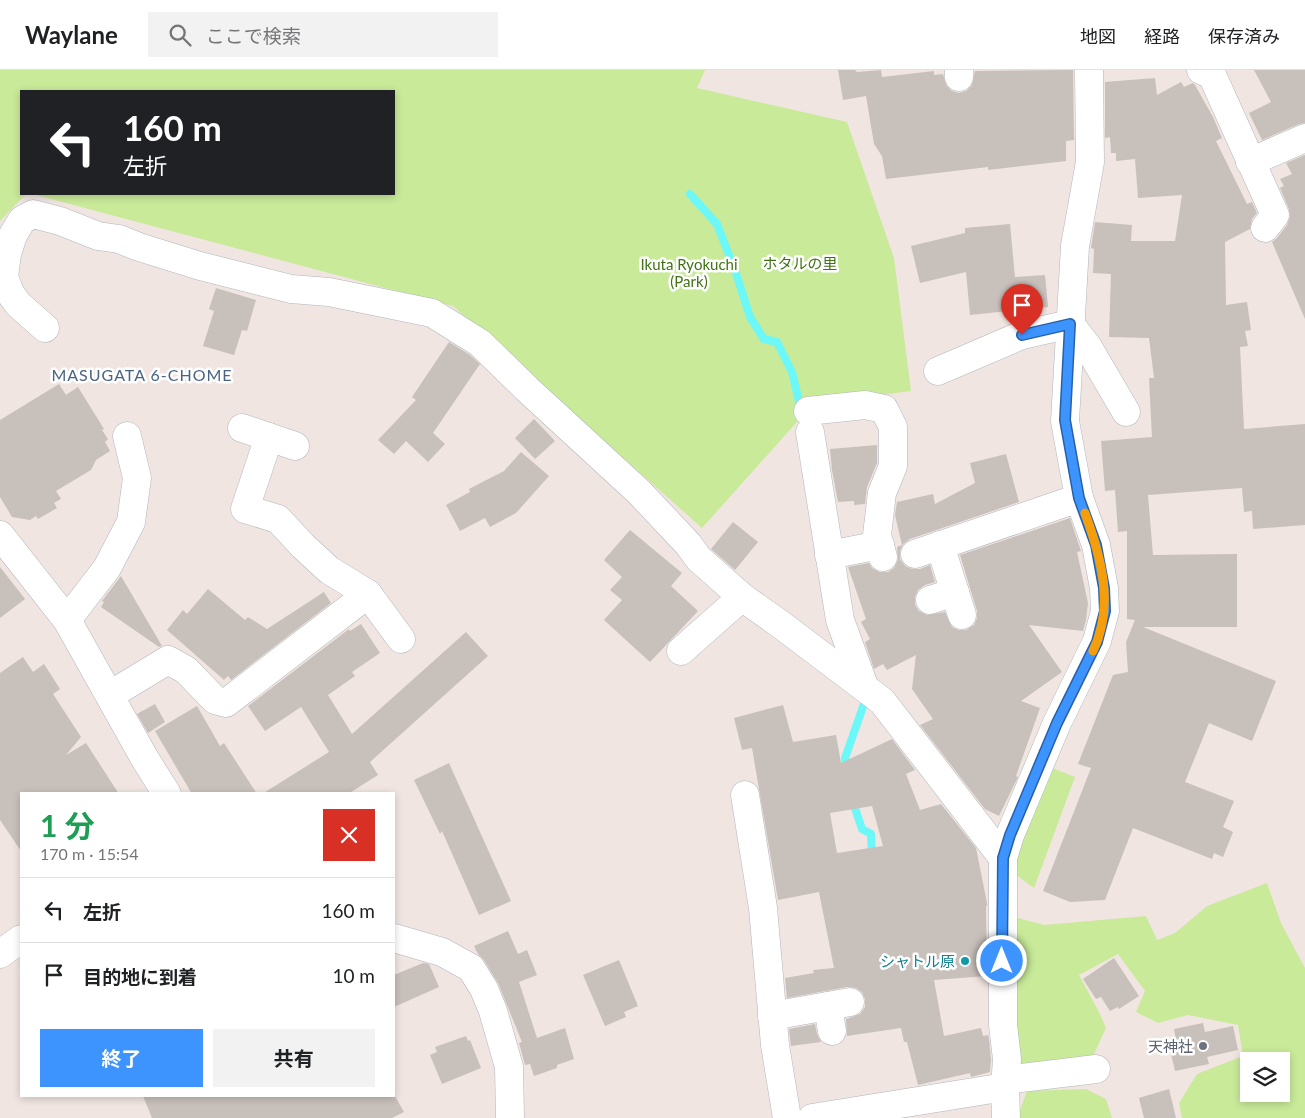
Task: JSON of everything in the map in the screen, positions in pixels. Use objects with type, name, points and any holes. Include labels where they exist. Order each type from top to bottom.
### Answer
[{"type":"street","points":[[1006,1118],[1005,1084],[1007,1059],[1003,1025],[1003,858],[1010,835],[1057,723],[1097,642],[1105,611],[1104,588],[1096,545],[1079,498],[1065,420],[1075,246],[1090,162],[1089,70]]},
{"type":"street","points":[[1201,70],[1212,74],[1250,162],[1270,222]]},
{"type":"street","points":[[1250,162],[1305,138]]},
{"type":"street","points":[[45,328],[18,304],[10,293],[4,277],[6,254],[13,235],[22,220],[33,214],[60,221],[98,236],[119,239],[200,266],[291,290],[328,292],[432,313],[480,343],[639,492],[688,544],[699,559],[742,597],[882,701],[1003,858]]},
{"type":"street","points":[[938,372],[1022,335],[1070,324]]},
{"type":"street","points":[[1070,324],[1088,347],[1126,412]]},
{"type":"street","points":[[829,555],[882,551],[877,535],[882,493],[893,466],[893,427],[884,409],[865,405],[809,422],[829,555],[840,620],[865,688]]},
{"type":"street","points":[[242,428],[295,446]]},
{"type":"street","points":[[67,620],[107,568],[131,522],[136,478],[127,436]]},
{"type":"street","points":[[269,437],[245,509],[278,519],[329,570],[368,594],[401,639]]},
{"type":"street","points":[[915,554],[1079,498]]},
{"type":"street","points":[[0,535],[67,620],[145,759],[167,792]]},
{"type":"street","points":[[940,545],[949,602]]},
{"type":"street","points":[[110,695],[168,660],[186,670],[216,700],[226,703],[368,594]]},
{"type":"street","points":[[681,651],[742,597]]},
{"type":"street","points":[[745,795],[762,908],[775,1045],[787,1118]]},
{"type":"street","points":[[395,938],[442,952],[471,968],[484,988],[493,1011],[508,1067],[510,1118]]},
{"type":"street","points":[[0,954],[20,940]]},
{"type":"street","points":[[772,1016],[837,1013]]},
{"type":"street","points":[[812,1118],[1096,1069]]},
{"type":"green space","name":"Ikuta Ryokuchi (Park)","points":[[0,70],[705,70],[697,88],[847,122],[894,258],[911,391],[813,404],[702,528],[453,306],[36,195],[395,195],[395,90],[20,90],[20,195],[25,195],[0,221]]},
{"type":"green space","points":[[1050,767],[1075,777],[1034,888],[1015,874],[1020,843]]},
{"type":"green space","points":[[1267,883],[1281,923],[1305,968],[1305,1118],[1182,1118],[1179,1103],[1197,1074],[1240,1057],[1240,1102],[1290,1102],[1290,1052],[1242,1052],[1238,1025],[1188,1015],[1158,1023],[1136,1012],[1145,991],[1118,954],[1079,975],[1106,1028],[1094,1054],[1076,1066],[1019,1069],[1010,916],[1044,925],[1146,916],[1157,940],[1175,933],[1207,906]]},
{"type":"green space","points":[[1086,1089],[1106,1099],[1112,1118],[1017,1118],[1027,1091]]},
{"type":"building","points":[[838,70],[855,70],[857,72],[881,70],[882,77],[934,71],[934,75],[943,74],[946,85],[952,91],[959,93],[966,91],[972,85],[975,71],[1073,70],[1074,140],[1066,141],[1066,161],[988,170],[988,167],[886,179],[882,156],[874,144],[866,96],[843,100]]},
{"type":"building","points":[[1254,70],[1305,70],[1305,123],[1262,140],[1249,113],[1271,102]]},
{"type":"building","points":[[1155,78],[1157,95],[1181,82],[1184,87],[1193,83],[1195,85],[1213,117],[1222,138],[1216,141],[1247,204],[1252,202],[1257,213],[1252,219],[1250,229],[1225,242],[1226,305],[1247,302],[1251,330],[1245,331],[1248,346],[1240,347],[1244,429],[1305,424],[1305,525],[1253,529],[1252,511],[1244,512],[1242,488],[1148,495],[1153,555],[1237,554],[1237,627],[1143,627],[1276,681],[1252,741],[1209,723],[1185,782],[1234,801],[1223,827],[1233,832],[1223,857],[1214,853],[1212,859],[1133,828],[1105,900],[1070,902],[1043,891],[1091,768],[1078,764],[1113,675],[1128,672],[1126,642],[1135,620],[1127,619],[1127,531],[1118,532],[1115,490],[1105,491],[1101,441],[1152,437],[1149,378],[1154,378],[1149,338],[1109,337],[1111,274],[1093,273],[1094,249],[1091,248],[1095,222],[1132,225],[1131,241],[1175,241],[1182,195],[1138,198],[1135,159],[1116,161],[1116,153],[1111,153],[1110,137],[1105,138],[1105,82]]},
{"type":"building","points":[[1305,155],[1305,319],[1272,242],[1287,225],[1290,217],[1289,209],[1280,188],[1284,186],[1280,179],[1292,174],[1286,163]]},
{"type":"building","points":[[1010,224],[1015,277],[1045,275],[1048,307],[970,315],[966,272],[920,283],[911,246],[965,233],[965,228]]},
{"type":"building","points":[[216,288],[256,300],[247,331],[242,330],[234,355],[203,346],[214,311],[209,309]]},
{"type":"building","points":[[449,342],[470,355],[480,364],[433,433],[445,444],[428,462],[406,441],[394,454],[378,440],[416,400],[412,397]]},
{"type":"building","points":[[59,384],[66,395],[78,387],[104,429],[102,430],[108,439],[105,442],[110,451],[96,460],[91,470],[56,491],[61,499],[54,503],[57,508],[38,519],[36,516],[30,520],[12,517],[0,497],[0,420]]},
{"type":"building","points":[[534,419],[555,441],[535,459],[515,438]]},
{"type":"building","points":[[877,445],[877,463],[867,487],[865,504],[854,505],[854,501],[838,502],[830,449]]},
{"type":"building","points":[[521,452],[549,476],[516,513],[490,527],[485,518],[460,531],[446,505],[470,492],[469,489],[504,471]]},
{"type":"building","points":[[1006,454],[1019,502],[910,539],[903,544],[900,551],[900,559],[905,566],[912,569],[920,569],[930,565],[935,582],[925,585],[918,590],[915,597],[915,605],[919,611],[927,615],[945,612],[952,627],[966,630],[974,625],[977,611],[960,555],[1070,518],[1081,551],[1077,552],[1088,603],[1086,620],[1083,631],[1029,625],[1062,672],[1021,701],[1040,708],[1016,776],[1018,777],[999,816],[985,809],[920,725],[933,719],[912,689],[916,655],[887,670],[883,664],[874,669],[865,642],[870,639],[861,622],[866,619],[848,567],[869,563],[872,568],[880,572],[888,572],[894,568],[898,560],[897,547],[902,545],[895,515],[897,502],[933,494],[935,504],[975,483],[970,463]]},
{"type":"building","points":[[733,522],[758,542],[735,570],[711,549]]},
{"type":"building","points":[[630,530],[682,573],[671,586],[698,611],[650,662],[604,620],[622,600],[610,590],[622,577],[604,560]]},
{"type":"building","points":[[0,567],[25,599],[0,618]]},
{"type":"building","points":[[121,576],[162,646],[159,647],[101,607],[104,602],[102,601]]},
{"type":"building","points":[[208,589],[245,620],[248,617],[267,629],[324,592],[331,603],[231,680],[228,676],[224,680],[167,630],[183,610],[187,614]]},
{"type":"building","points":[[361,624],[380,653],[352,672],[355,676],[328,695],[352,734],[466,632],[488,656],[370,762],[378,775],[351,792],[265,792],[329,752],[301,707],[265,731],[248,706],[349,629],[350,631]]},
{"type":"building","points":[[23,657],[33,672],[44,664],[60,689],[53,694],[81,737],[66,755],[86,743],[118,792],[20,792],[20,850],[0,820],[0,673]]},
{"type":"building","points":[[155,704],[165,722],[148,733],[137,714]]},
{"type":"building","points":[[783,705],[793,742],[836,735],[841,763],[892,739],[915,770],[906,774],[920,810],[941,804],[976,848],[987,903],[987,976],[934,980],[944,1036],[981,1028],[983,1036],[988,1035],[989,1039],[990,1072],[971,1077],[970,1073],[918,1085],[907,1042],[904,1042],[901,1028],[847,1036],[846,1019],[860,1014],[865,1007],[865,999],[862,992],[856,988],[847,987],[787,998],[785,978],[814,973],[813,970],[834,968],[819,892],[778,900],[752,748],[742,750],[734,718]],"holes":[[[872,806],[883,846],[837,853],[830,813]]]},
{"type":"building","points":[[197,706],[220,746],[224,743],[256,792],[191,792],[155,731]]},
{"type":"building","points":[[449,763],[511,901],[479,915],[442,831],[440,834],[414,780]]},
{"type":"building","points":[[508,931],[518,954],[527,950],[537,975],[519,982],[537,1038],[565,1028],[574,1059],[557,1065],[557,1068],[534,1076],[530,1064],[525,1065],[519,1043],[522,1042],[498,983],[474,946]]},
{"type":"building","points":[[1114,958],[1139,996],[1119,1009],[1118,1007],[1110,1011],[1101,997],[1096,999],[1083,979]]},
{"type":"building","points":[[619,960],[638,1006],[624,1012],[626,1017],[605,1026],[583,975]]},
{"type":"building","points":[[423,963],[429,964],[439,987],[395,1007],[395,975]]},
{"type":"building","name":"天神社","points":[[1203,1023],[1205,1032],[1233,1026],[1238,1050],[1207,1057],[1209,1064],[1175,1071],[1168,1041],[1176,1040],[1174,1029]]},
{"type":"building","points":[[815,1024],[821,1042],[791,1046],[789,1029]]},
{"type":"building","points":[[466,1036],[468,1041],[470,1040],[481,1068],[442,1084],[430,1055],[437,1052],[435,1047]]},
{"type":"building","points":[[1169,1089],[1176,1118],[1144,1118],[1139,1098]]},
{"type":"building","points":[[395,1096],[404,1112],[392,1118],[152,1118],[143,1097]]},
{"type":"waterway","points":[[690,194],[717,224],[736,273],[750,317],[764,339],[777,342],[792,372],[801,410]]},
{"type":"waterway","points":[[847,771],[845,758],[864,704]]},
{"type":"waterway","points":[[852,799],[862,829],[871,834],[872,856]]},
{"type":"slow traffic","points":[[1085,513],[1096,545],[1104,588],[1105,611],[1093,651]]},
{"type":"place","name":"シャトル原","points":[[965,961]]},
{"type":"place","name":"天神社","points":[[1203,1046]]},
{"type":"district","name":"MASUGATA 6-CHOME","points":[[142,374]]},
{"type":"route","points":[[1002,961],[1003,858],[1010,835],[1057,723],[1097,642],[1105,611],[1104,588],[1096,545],[1079,498],[1065,420],[1070,324],[1022,335]]},
{"type":"park label","name":"ホタルの里","points":[[800,263]]}]
